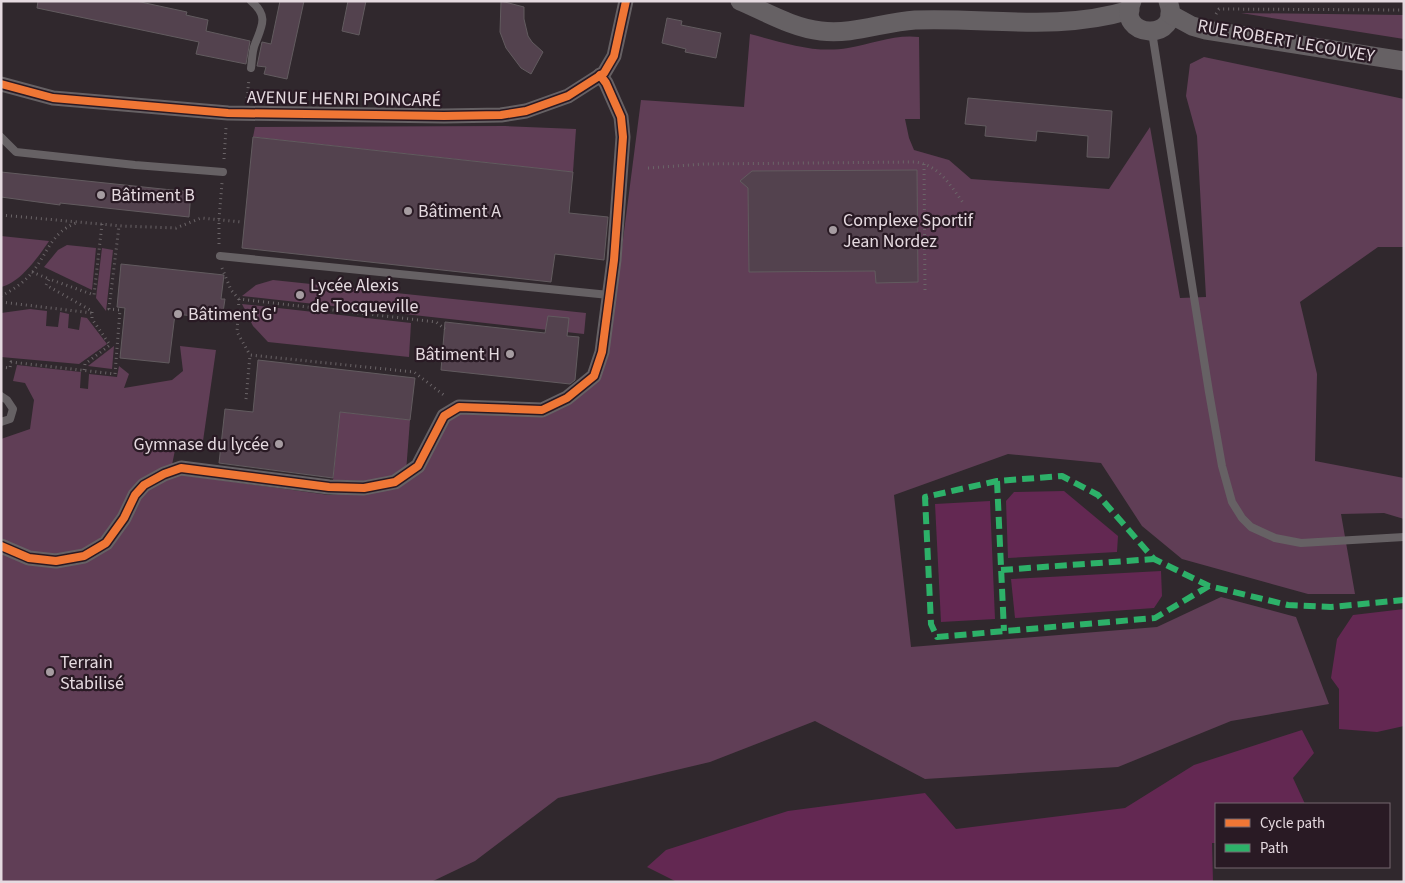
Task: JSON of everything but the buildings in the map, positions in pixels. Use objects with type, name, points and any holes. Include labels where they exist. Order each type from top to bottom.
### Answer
[{"type":"street","name":"AVENUE HENRI POINCARÉ","points":[[1,84],[53,98],[228,113],[501,115],[526,110],[568,96],[608,68],[614,56],[626,1]]},
{"type":"street","points":[[740,1],[796,26],[834,33],[915,20],[1051,23],[1104,17],[1131,6],[1131,19],[1134,24],[1145,32],[1152,32],[1164,26],[1169,8]]},
{"type":"street","name":"RUE ROBERT LECOUVEY","points":[[1169,8],[1192,26],[1206,30],[1404,61]]},
{"type":"street","points":[[1,546],[29,558],[56,561],[84,556],[106,543],[124,518],[135,495],[144,485],[164,474],[181,468],[329,487],[364,488],[395,482],[418,466],[444,416],[459,407],[542,410],[567,398],[594,376],[602,352],[614,260],[622,116],[606,83],[600,75]]},
{"type":"lane","points":[[251,1],[260,8],[263,20],[259,37],[254,45],[251,68]]},
{"type":"lane","points":[[1152,32],[1209,392],[1222,466],[1232,502],[1242,518],[1251,527],[1275,538],[1302,543],[1404,537]]},
{"type":"lane","points":[[1,137],[16,152],[135,166],[223,172]]},
{"type":"lane","points":[[220,256],[610,295]]},
{"type":"lane","points":[[1,396],[7,400],[13,409],[10,419],[1,422]]},
{"type":"path","points":[[1206,30],[1219,9],[1404,10]]},
{"type":"path","points":[[246,113],[251,68]]},
{"type":"path","points":[[228,113],[219,220],[220,256],[232,290],[239,299],[236,332],[250,355],[246,399]]},
{"type":"path","points":[[648,168],[704,164],[906,162],[924,164],[935,169],[944,177],[964,204]]},
{"type":"path","points":[[924,164],[926,290]]},
{"type":"path","points":[[1,215],[119,226],[176,228],[201,218],[241,222]]},
{"type":"path","points":[[1,296],[11,291],[32,272],[51,241],[68,226],[78,222]]},
{"type":"path","points":[[32,272],[94,295],[102,224]]},
{"type":"path","points":[[1,367],[10,368],[11,362],[115,374],[120,310],[109,309],[119,226]]},
{"type":"path","points":[[49,279],[46,285],[92,311],[92,319],[110,345],[85,364],[84,370]]},
{"type":"path","points":[[239,299],[436,322],[445,329]]},
{"type":"path","points":[[1,302],[92,313]]},
{"type":"path","points":[[250,355],[414,372],[459,407]]},
{"type":"shaded area","points":[[1241,13],[1404,15],[1404,39]]},
{"type":"shaded area","points":[[750,34],[799,46],[823,49],[848,48],[901,37],[919,37],[920,119],[905,119],[909,138],[914,150],[949,160],[971,179],[1109,189],[1150,127],[1180,298],[1206,297],[1197,136],[1186,96],[1190,64],[1204,57],[1404,99],[1404,247],[1378,247],[1300,302],[1317,374],[1315,461],[1404,478],[1404,519],[1384,513],[1341,514],[1355,594],[1308,594],[1182,559],[1142,526],[1101,463],[1008,454],[894,495],[911,647],[1157,627],[1221,597],[1296,617],[1329,704],[1231,721],[1118,767],[925,779],[815,721],[710,762],[558,798],[475,861],[431,882],[1,882],[1,552],[92,558],[143,491],[175,474],[329,495],[397,489],[452,414],[560,407],[609,348],[641,100],[744,107]]},
{"type":"shaded area","points":[[505,126],[576,129],[573,172],[253,137],[255,127]]},
{"type":"shaded area","points":[[1,236],[49,241],[22,275],[1,287]]},
{"type":"shaded area","points":[[67,245],[96,248],[92,290],[44,267],[58,250]]},
{"type":"shaded area","points":[[102,248],[113,250],[106,311],[96,298]]},
{"type":"shaded area","points":[[273,280],[586,313],[584,334],[242,296],[256,285]]},
{"type":"shaded area","points":[[242,304],[411,323],[409,357],[268,342],[253,326]]},
{"type":"shaded area","points":[[30,309],[47,311],[46,326],[58,327],[60,312],[69,314],[68,328],[79,330],[81,317],[87,318],[107,344],[79,364],[1,357],[1,313]]},
{"type":"shaded area","points":[[114,346],[112,369],[88,366]]},
{"type":"shaded area","points":[[180,346],[216,350],[203,441],[188,443],[175,450],[172,465],[110,531],[93,546],[68,554],[35,554],[1,541],[1,439],[30,429],[34,400],[25,383],[13,381],[17,365],[81,372],[80,388],[88,389],[89,374],[117,377],[119,366],[129,374],[124,388],[172,380],[183,371]]},
{"type":"shaded area","points":[[340,412],[410,420],[406,472],[395,482],[333,480]]},
{"type":"shaded area","points":[[1064,491],[1118,536],[1117,552],[1008,558],[1006,501],[1014,492]]},
{"type":"shaded area","points":[[990,501],[995,619],[941,622],[935,504]]},
{"type":"shaded area","points":[[1161,571],[1162,596],[1154,608],[1015,618],[1011,579]]},
{"type":"shaded area","points":[[1404,609],[1404,726],[1377,732],[1339,729],[1339,689],[1331,678],[1337,639],[1353,615]]},
{"type":"shaded area","points":[[1302,730],[1314,753],[1293,778],[1305,803],[1215,803],[1215,843],[1212,843],[1213,882],[677,882],[647,867],[666,850],[788,811],[925,793],[956,829],[1125,808],[1194,765]]},
{"type":"marked path","points":[[1209,586],[1155,618],[937,637],[931,624],[925,497],[997,481],[1062,476],[1098,495],[1154,559],[1209,586],[1288,605],[1331,607],[1404,600]]},
{"type":"marked path","points":[[997,481],[1004,631]]},
{"type":"marked path","points":[[1001,570],[1154,559]]},
{"type":"cycle path","points":[[1,84],[53,98],[228,113],[501,115],[526,111],[568,96],[604,73],[614,56],[626,1]]},
{"type":"cycle path","points":[[1,546],[29,558],[56,561],[84,556],[106,543],[124,518],[135,495],[144,485],[164,474],[181,468],[329,487],[364,488],[395,482],[418,466],[444,416],[459,407],[542,410],[567,398],[594,376],[602,352],[614,260],[623,137],[621,117],[606,83],[600,75]]},
{"type":"place","name":"Bâtiment B","points":[[101,195]]},
{"type":"place","name":"Bâtiment A","points":[[408,211]]},
{"type":"place","name":"Complexe Sportif Jean Nordez","points":[[833,230]]},
{"type":"place","name":"Lycée Alexis de Tocqueville","points":[[300,295]]},
{"type":"place","name":"Bâtiment G'","points":[[178,314]]},
{"type":"place","name":"Bâtiment H","points":[[510,354]]},
{"type":"place","name":"Gymnase du lycée","points":[[279,444]]},
{"type":"place","name":"Terrain Stabilisé","points":[[50,672]]}]
